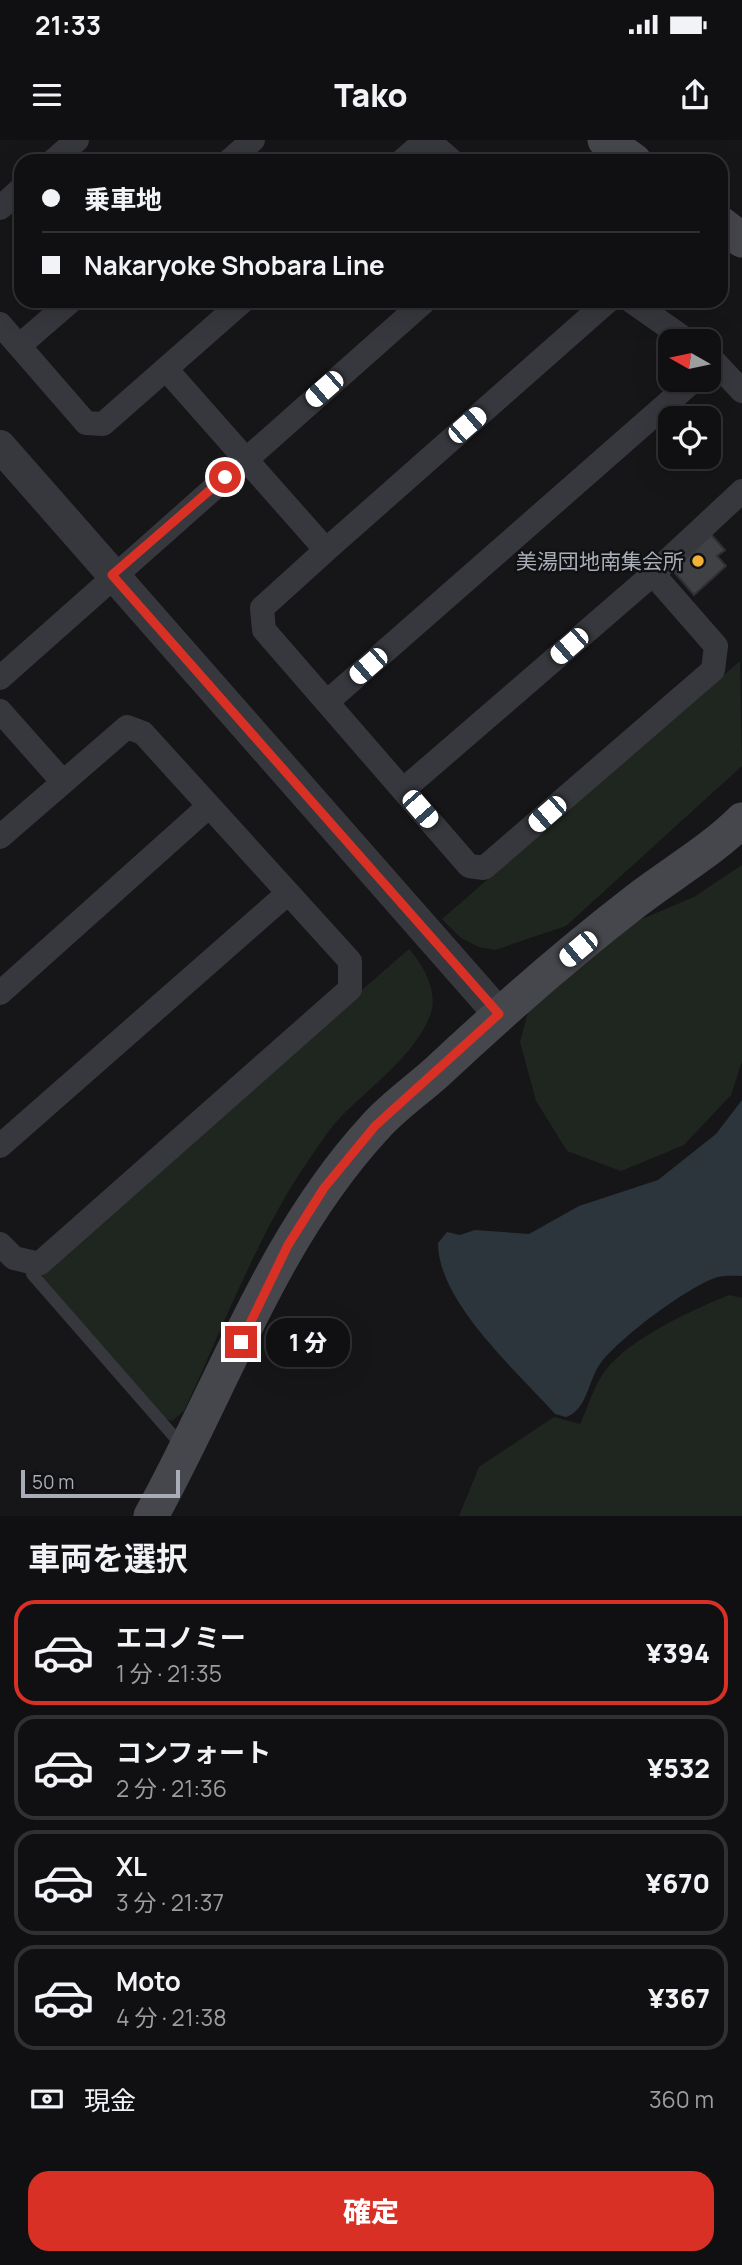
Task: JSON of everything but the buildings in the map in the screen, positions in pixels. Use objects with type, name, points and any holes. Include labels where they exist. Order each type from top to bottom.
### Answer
[{"type":"main road","points":[[605,140],[624,154]]},
{"type":"main road","points":[[728,229],[742,240]]},
{"type":"main road","points":[[152,1516],[187,1452],[288,1245],[324,1188],[375,1126],[499,1014],[637,900],[728,834],[742,820]]},
{"type":"street","points":[[61,154],[77,140]]},
{"type":"street","points":[[237,154],[253,140]]},
{"type":"street","points":[[410,154],[427,140],[444,154]]},
{"type":"street","points":[[0,208],[14,195]]},
{"type":"street","points":[[19,346],[63,308]]},
{"type":"street","points":[[0,324],[86,423],[103,424],[235,308]]},
{"type":"street","points":[[0,678],[112,575],[417,308]]},
{"type":"street","points":[[600,308],[261,608],[264,630],[469,866],[484,869],[713,670],[716,646],[653,574]]},
{"type":"street","points":[[641,308],[671,329]]},
{"type":"street","points":[[166,369],[243,460],[326,550]]},
{"type":"street","points":[[721,371],[742,391]]},
{"type":"street","points":[[327,702],[680,392]]},
{"type":"street","points":[[0,446],[499,1014]]},
{"type":"street","points":[[403,790],[653,574],[742,491]]},
{"type":"street","points":[[0,711],[63,782]]},
{"type":"street","points":[[0,837],[127,727],[143,733],[350,961],[350,989],[39,1264],[14,1258],[0,1244]]},
{"type":"street","points":[[0,993],[209,806]]},
{"type":"street","points":[[0,1146],[288,893]]},
{"type":"lane","points":[[32,1275],[187,1452]]},
{"type":"shaded area","points":[[740,661],[742,766],[566,926],[495,950],[479,947],[461,938],[442,919]]},
{"type":"shaded area","points":[[742,865],[742,1061],[731,1095],[684,1145],[621,1171],[567,1151],[536,1101],[520,1042],[529,1008],[625,926],[694,897]]},
{"type":"shaded area","points":[[409,949],[429,980],[433,998],[430,1016],[402,1059],[338,1120],[310,1158],[274,1216],[258,1248],[184,1411],[172,1421],[162,1418],[41,1278],[192,1138]]},
{"type":"shaded area","points":[[742,1100],[742,1276],[718,1277],[702,1284],[653,1315],[621,1341],[600,1364],[578,1408],[566,1417],[555,1414],[501,1357],[465,1312],[441,1266],[438,1243],[447,1232],[460,1235],[475,1230],[529,1234],[579,1206],[658,1180],[716,1134]]},
{"type":"shaded area","points":[[729,1295],[742,1298],[742,1516],[459,1516],[479,1467],[554,1417],[580,1424],[598,1383],[616,1359],[662,1326]]},
{"type":"place","name":"美湯団地南集会所","points":[[698,561]]},
{"type":"route","points":[[225,477],[112,575],[499,1014],[375,1126],[324,1188],[288,1245],[241,1342]]}]
